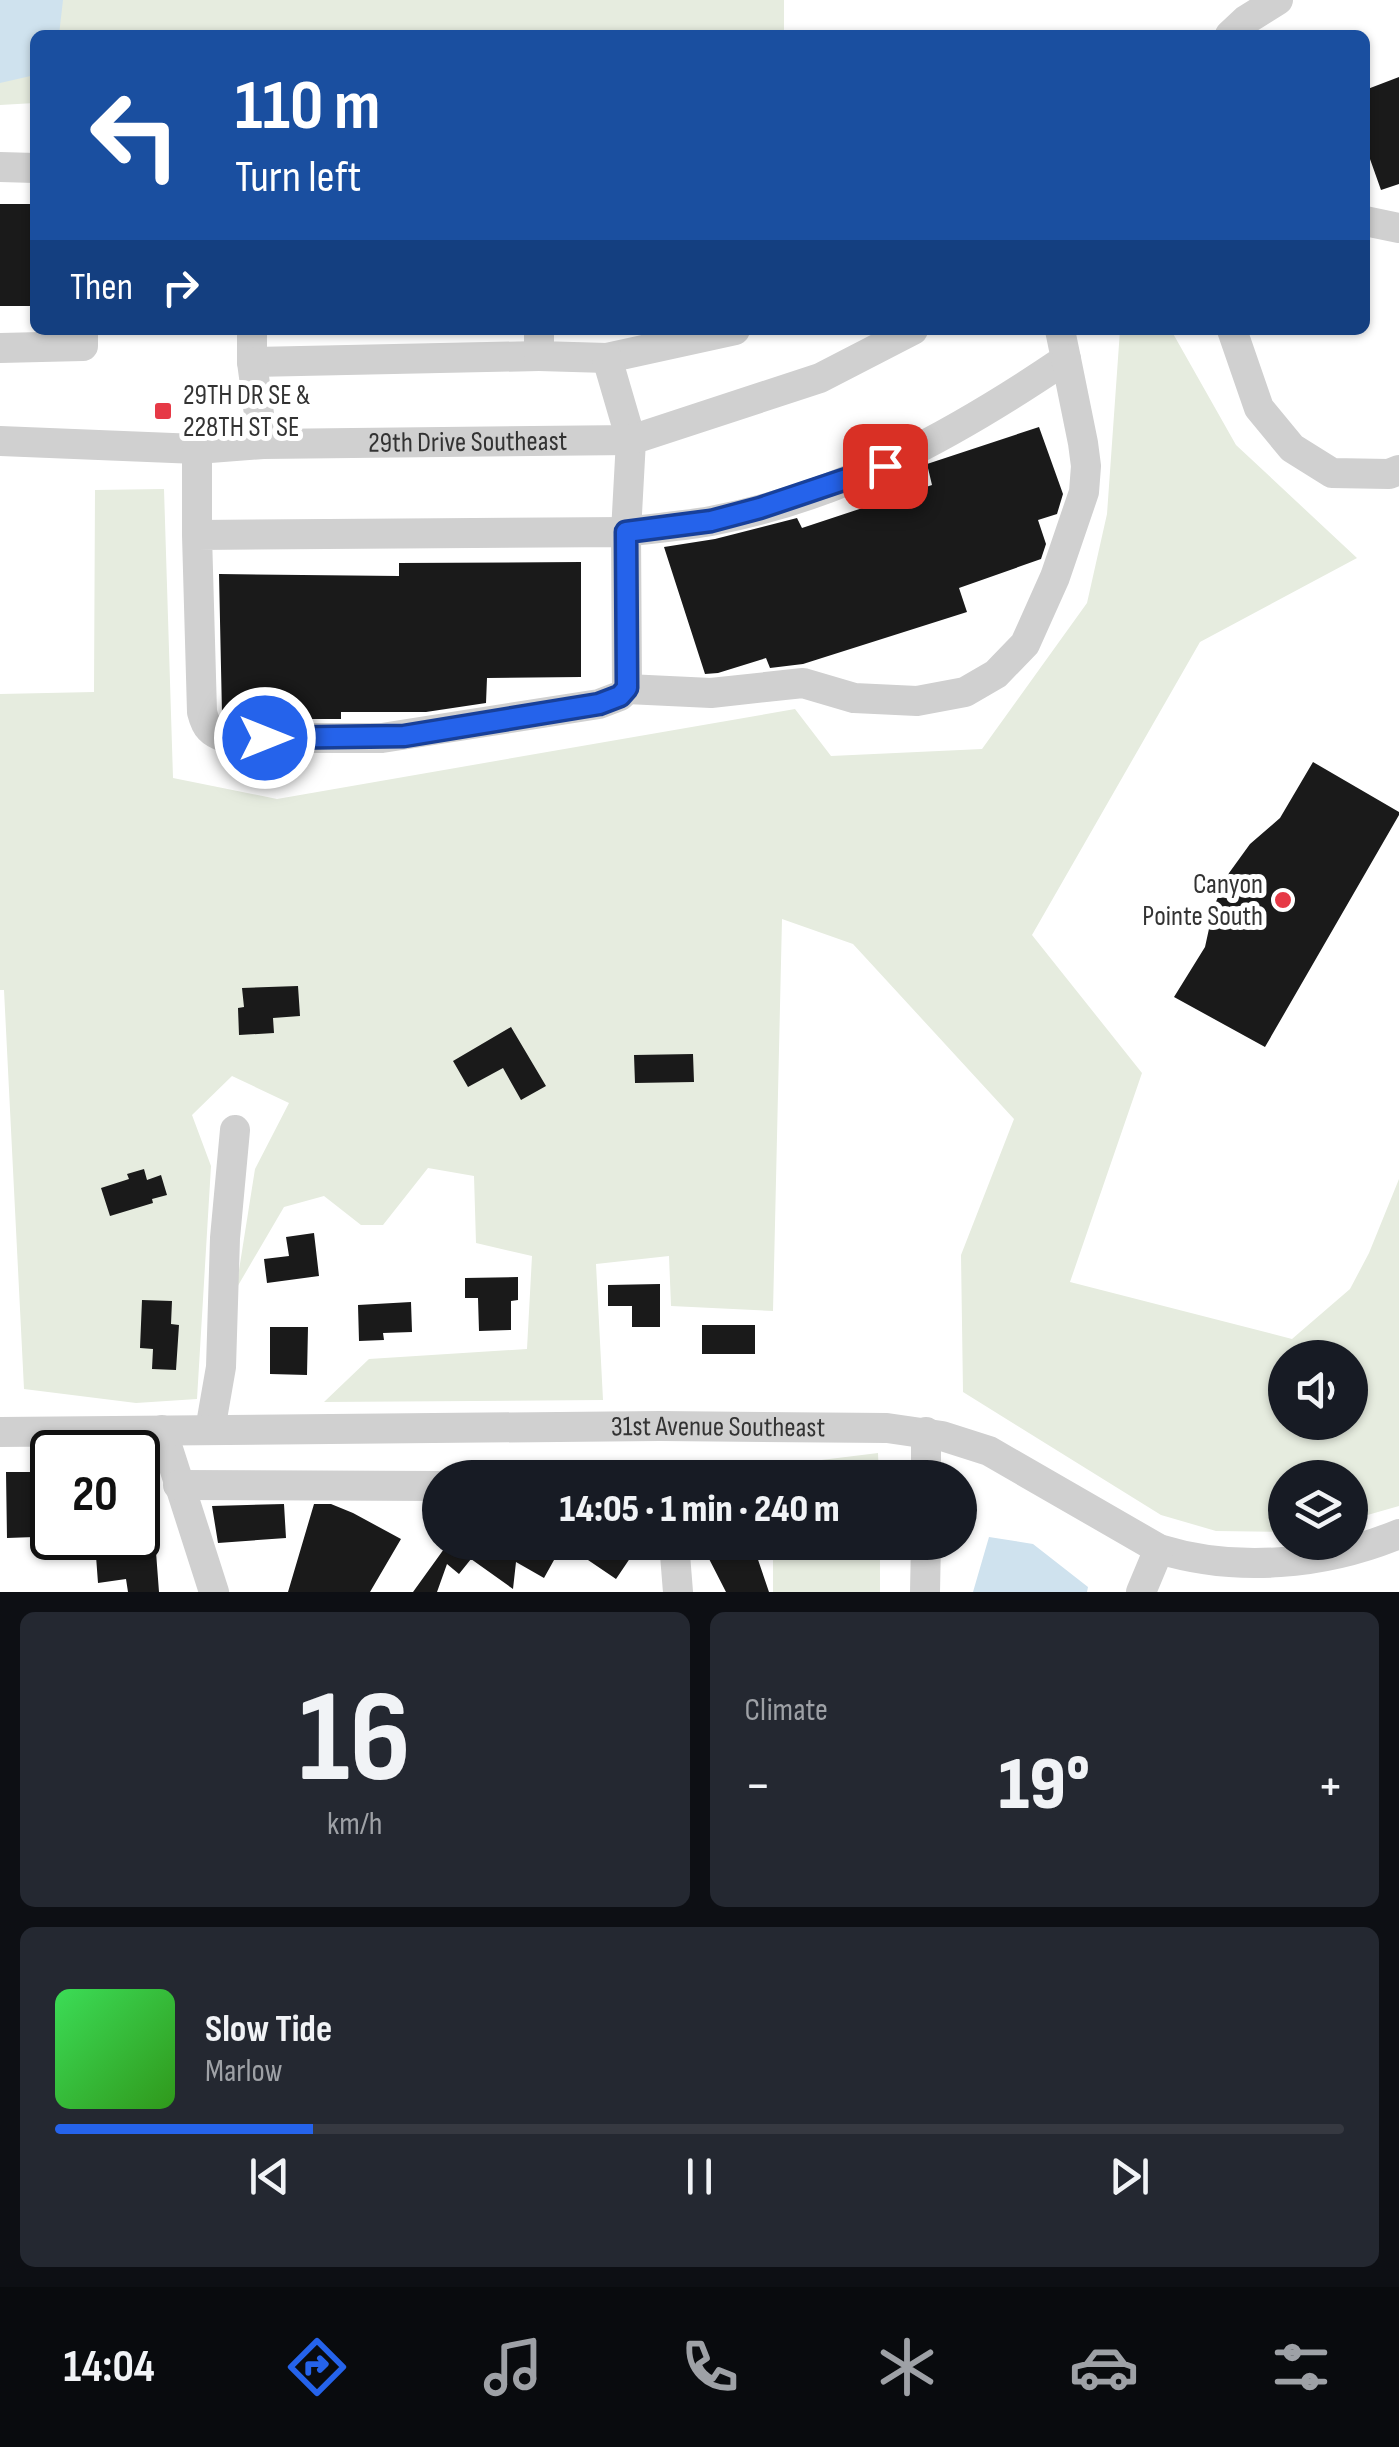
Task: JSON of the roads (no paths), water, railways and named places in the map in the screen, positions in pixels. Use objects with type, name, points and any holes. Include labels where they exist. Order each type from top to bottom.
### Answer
[{"type":"street","points":[[1241,22],[1278,0]]},
{"type":"street","points":[[0,167],[30,168]]},
{"type":"street","points":[[1370,222],[1399,228]]},
{"type":"street","points":[[0,348],[83,346],[83,335]]},
{"type":"street","points":[[252,335],[262,444]]},
{"type":"street","points":[[252,362],[539,343],[606,358],[711,335]]},
{"type":"street","name":"29th Drive Southeast","points":[[0,441],[197,448],[632,440],[820,378],[903,335]]},
{"type":"street","points":[[1234,335],[1259,408],[1292,448],[1332,473],[1389,474],[1399,470]]},
{"type":"street","points":[[197,535],[626,532],[711,521],[834,486],[885,466],[985,414],[1063,344],[1084,443],[1084,492],[1055,577],[1025,644],[996,674],[965,692],[917,702],[854,698],[803,683],[711,693],[627,688]]},
{"type":"street","points":[[197,448],[202,712],[212,733],[226,738],[404,736],[599,704],[620,696],[627,688],[626,532],[632,440],[606,358]]},
{"type":"street","points":[[210,1430],[221,1367],[225,1238],[236,1130]]},
{"type":"street","name":"31st Avenue Southeast","points":[[0,1432],[840,1426],[926,1432],[989,1451],[1159,1549],[1211,1561],[1274,1563],[1350,1550],[1399,1534]]},
{"type":"street","points":[[162,1430],[214,1592]]},
{"type":"street","points":[[926,1432],[926,1460]]},
{"type":"street","points":[[178,1485],[422,1486]]},
{"type":"street","points":[[1140,1592],[1159,1549]]},
{"type":"street","points":[[675,1560],[678,1592]]},
{"type":"street","points":[[926,1560],[926,1592]]},
{"type":"water","points":[[0,0],[63,0],[60,30],[30,30],[30,76],[0,83]]},
{"type":"water","points":[[989,1537],[1033,1544],[1088,1587],[1087,1592],[973,1592]]},
{"type":"place","name":"29TH DR SE & 228TH ST SE","points":[[163,411]]},
{"type":"place","name":"Canyon Pointe South","points":[[1283,900]]}]
